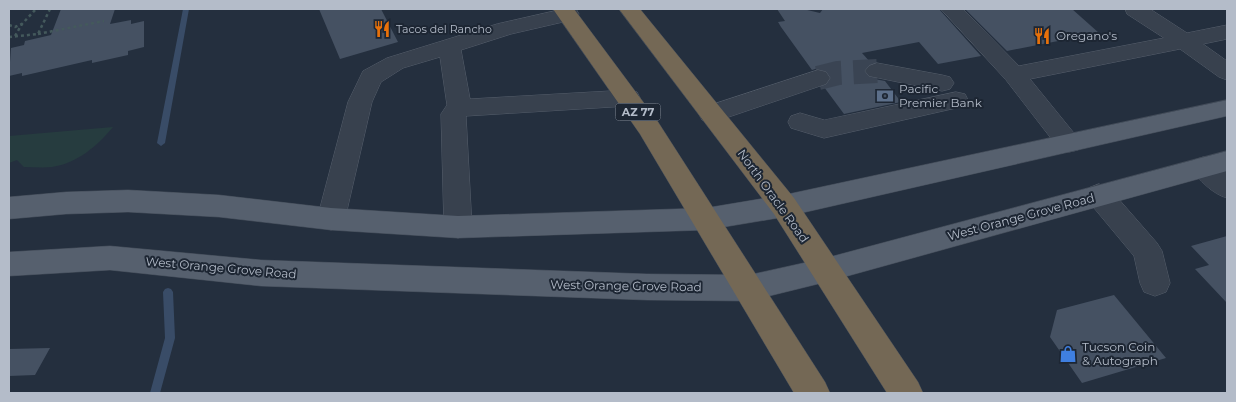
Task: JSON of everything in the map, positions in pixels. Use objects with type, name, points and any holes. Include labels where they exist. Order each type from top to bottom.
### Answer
[{"type":"highway","name":"North Oracle Road","points":[[629,9],[784,206],[906,393]]},
{"type":"highway","name":"AZ 77","points":[[565,11],[649,128],[813,393]]},
{"type":"main road","points":[[9,208],[66,202],[128,201],[219,206],[331,219],[458,227],[706,219],[784,206],[1227,108]]},
{"type":"main road","name":"West Orange Grove Road","points":[[9,264],[110,258],[261,273],[647,287],[749,288],[826,270],[1216,164]]},
{"type":"lane","points":[[950,9],[1014,76],[1069,143]]},
{"type":"lane","points":[[1135,9],[1185,41],[1227,72]]},
{"type":"lane","points":[[331,219],[360,102],[371,76],[395,63],[565,11]]},
{"type":"lane","points":[[1014,76],[1227,32]]},
{"type":"lane","points":[[449,46],[460,108]]},
{"type":"lane","points":[[800,122],[824,129],[949,91],[877,71]]},
{"type":"lane","points":[[710,114],[818,78]]},
{"type":"lane","points":[[458,227],[453,114],[460,108],[628,98]]},
{"type":"lane","points":[[1216,164],[1227,188]]},
{"type":"lane","points":[[1099,195],[1147,250],[1156,283]]},
{"type":"path","points":[[15,36],[22,24],[36,9]]},
{"type":"path","points":[[38,34],[50,9]]},
{"type":"path","points":[[9,37],[38,34],[104,21]]},
{"type":"path","points":[[9,25],[14,27],[22,24]]},
{"type":"green space","points":[[113,127],[86,153],[70,162],[49,167],[24,167],[17,160],[9,163],[9,136]]},
{"type":"building","points":[[61,9],[115,9],[110,24],[131,20],[131,24],[144,21],[144,47],[128,51],[128,55],[92,63],[92,60],[22,76],[22,73],[9,76],[11,48],[24,45],[25,41],[51,35]]},
{"type":"building","points":[[319,9],[381,9],[398,42],[340,59]]},
{"type":"building","points":[[777,9],[803,9],[820,13],[823,9],[939,9],[981,56],[938,64],[919,42],[862,53],[871,63],[864,72],[869,78],[885,81],[901,102],[844,114],[824,87],[828,85],[832,77],[826,70],[818,68],[812,70],[778,22],[785,21]]},
{"type":"building","points":[[965,9],[1072,9],[1099,33],[1007,51]]},
{"type":"building","points":[[1227,236],[1227,303],[1195,269],[1209,265],[1191,246]]},
{"type":"building","points":[[1114,295],[1166,358],[1082,383],[1050,337],[1057,310]]},
{"type":"building","points":[[50,348],[35,375],[9,376],[9,349]]},
{"type":"waterway","points":[[161,143],[186,9]]},
{"type":"waterway","points":[[155,393],[170,338],[168,292]]},
{"type":"tunnel","points":[[818,78],[838,73],[877,71]]},
{"type":"place","name":"Tacos del Rancho","points":[[382,29]]},
{"type":"place","name":"Oregano's","points":[[1042,36]]},
{"type":"place","name":"Pacific Premier Bank","points":[[885,96]]},
{"type":"place","name":"Tucson Coin & Autograph","points":[[1068,354]]}]
